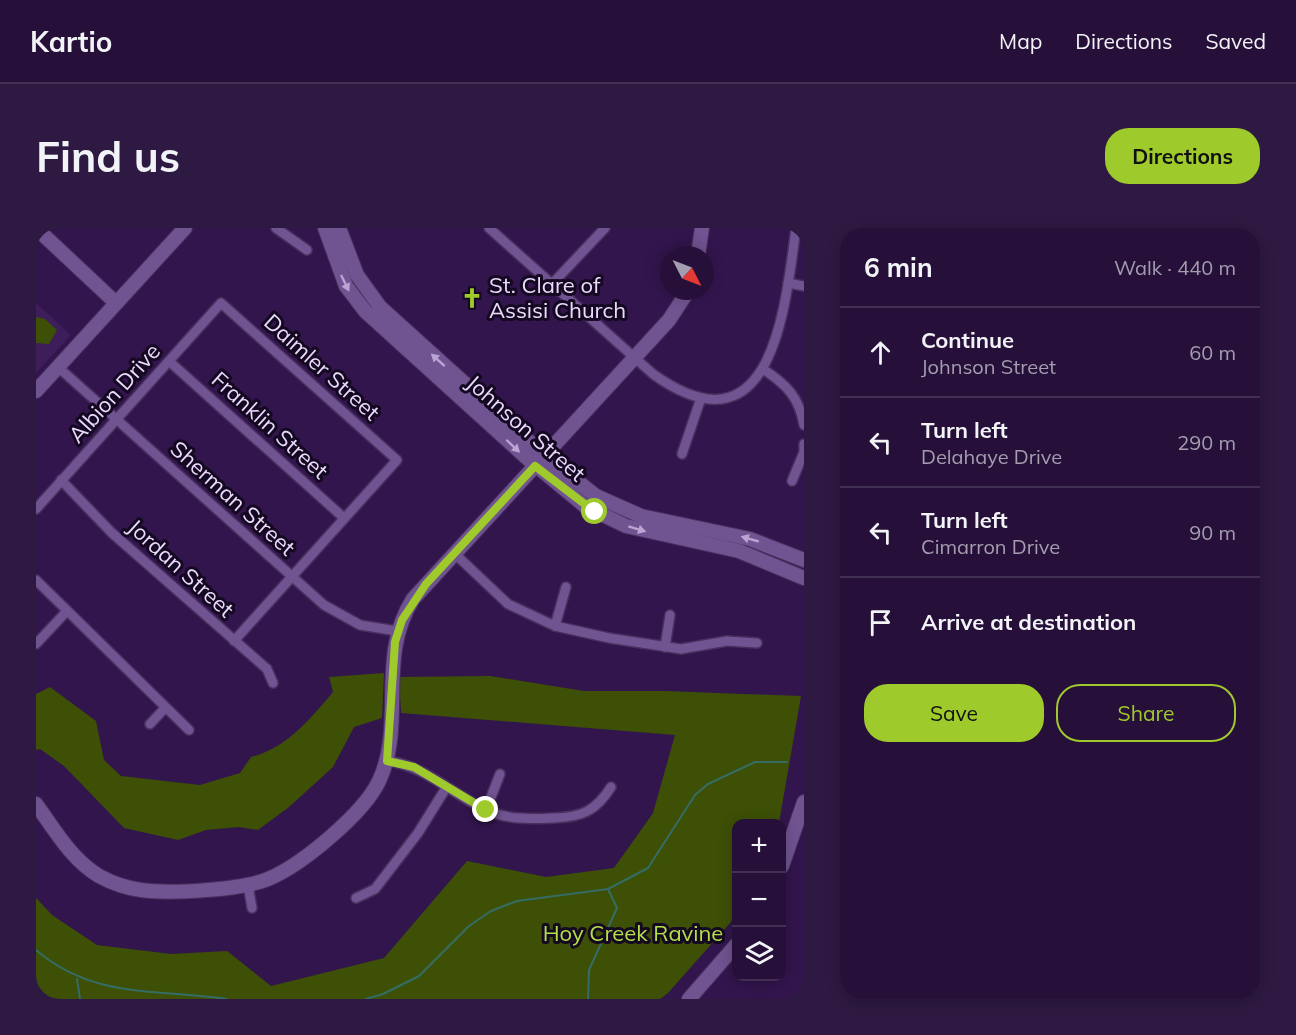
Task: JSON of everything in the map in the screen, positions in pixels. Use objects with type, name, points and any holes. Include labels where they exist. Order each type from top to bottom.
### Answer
[{"type":"street","points":[[36,228],[116,303]]},
{"type":"street","points":[[36,392],[185,228]]},
{"type":"street","points":[[276,228],[307,250]]},
{"type":"street","name":"Johnson Street","points":[[325,228],[346,286],[365,311],[540,460],[583,488],[622,509],[660,520],[750,539],[804,560]]},
{"type":"street","name":"Johnson Street","points":[[339,228],[357,275],[380,307],[585,506],[615,522],[643,531],[739,551],[804,578]]},
{"type":"street","points":[[489,228],[634,358],[666,383],[701,398],[720,399],[742,392],[764,369],[788,283],[795,228]]},
{"type":"street","points":[[552,284],[605,228]]},
{"type":"street","points":[[699,246],[702,228]]},
{"type":"street","points":[[788,283],[804,286]]},
{"type":"street","points":[[36,804],[77,858],[94,873],[116,884],[152,891],[248,885],[288,869],[352,817],[372,793],[387,761],[397,631],[413,599],[669,320],[682,300]]},
{"type":"street","name":"Albion Drive","points":[[36,509],[221,303]]},
{"type":"street","name":"Daimler Street","points":[[221,303],[397,460],[344,518]]},
{"type":"street","name":"Franklin Street","points":[[170,362],[344,518]]},
{"type":"street","name":"Sherman Street","points":[[58,367],[341,617],[360,625],[397,631]]},
{"type":"street","points":[[764,369],[802,403],[804,425]]},
{"type":"street","points":[[682,454],[701,398]]},
{"type":"street","points":[[792,481],[804,452],[804,444]]},
{"type":"street","name":"Jordan Street","points":[[61,480],[112,533],[267,669],[273,683]]},
{"type":"street","points":[[234,641],[344,518]]},
{"type":"street","points":[[454,553],[508,604],[555,626],[609,638],[686,649],[727,641],[757,643]]},
{"type":"street","points":[[36,580],[189,730]]},
{"type":"street","points":[[555,626],[566,587]]},
{"type":"street","points":[[36,644],[67,611]]},
{"type":"street","points":[[664,647],[670,615]]},
{"type":"street","points":[[150,724],[165,708]]},
{"type":"street","points":[[387,761],[414,767],[486,810],[518,820],[561,818],[588,812],[600,805],[611,787]]},
{"type":"street","points":[[486,810],[500,774]]},
{"type":"street","points":[[356,898],[375,889],[418,833],[446,788]]},
{"type":"street","points":[[786,854],[802,807],[804,789]]},
{"type":"street","points":[[248,885],[252,908]]},
{"type":"street","points":[[689,999],[732,950]]},
{"type":"shaded area","points":[[36,303],[71,335],[36,373]]},
{"type":"green space","points":[[36,317],[45,319],[57,330],[49,344],[36,343]]},
{"type":"green space","points":[[384,673],[382,718],[354,727],[333,767],[289,807],[258,830],[239,827],[206,830],[178,840],[124,828],[64,766],[40,749],[36,750],[36,694],[50,687],[96,721],[104,760],[121,776],[200,785],[240,773],[251,757],[264,753],[287,740],[333,692],[329,677]]},
{"type":"green space","name":"Hoy Creek Ravine","points":[[490,676],[584,691],[665,691],[801,696],[780,819],[732,819],[732,920],[668,993],[660,999],[36,999],[36,898],[52,915],[97,945],[171,954],[227,951],[271,986],[384,958],[467,861],[546,877],[614,868],[653,813],[675,735],[401,713],[399,677]]},
{"type":"waterway","points":[[366,999],[383,994],[419,976],[469,926],[491,911],[517,901],[608,889],[648,868],[695,795],[708,784],[755,762],[787,762]]},
{"type":"waterway","points":[[588,999],[589,970],[617,908],[608,889]]},
{"type":"waterway","points":[[36,950],[58,966],[80,977],[103,984],[150,992],[227,999]]},
{"type":"waterway","points":[[77,979],[80,999]]},
{"type":"place","name":"St. Clare of Assisi Church","points":[[472,298]]},
{"type":"route","points":[[486,810],[414,767],[387,761],[397,631],[418,593],[535,466],[595,512]]}]
